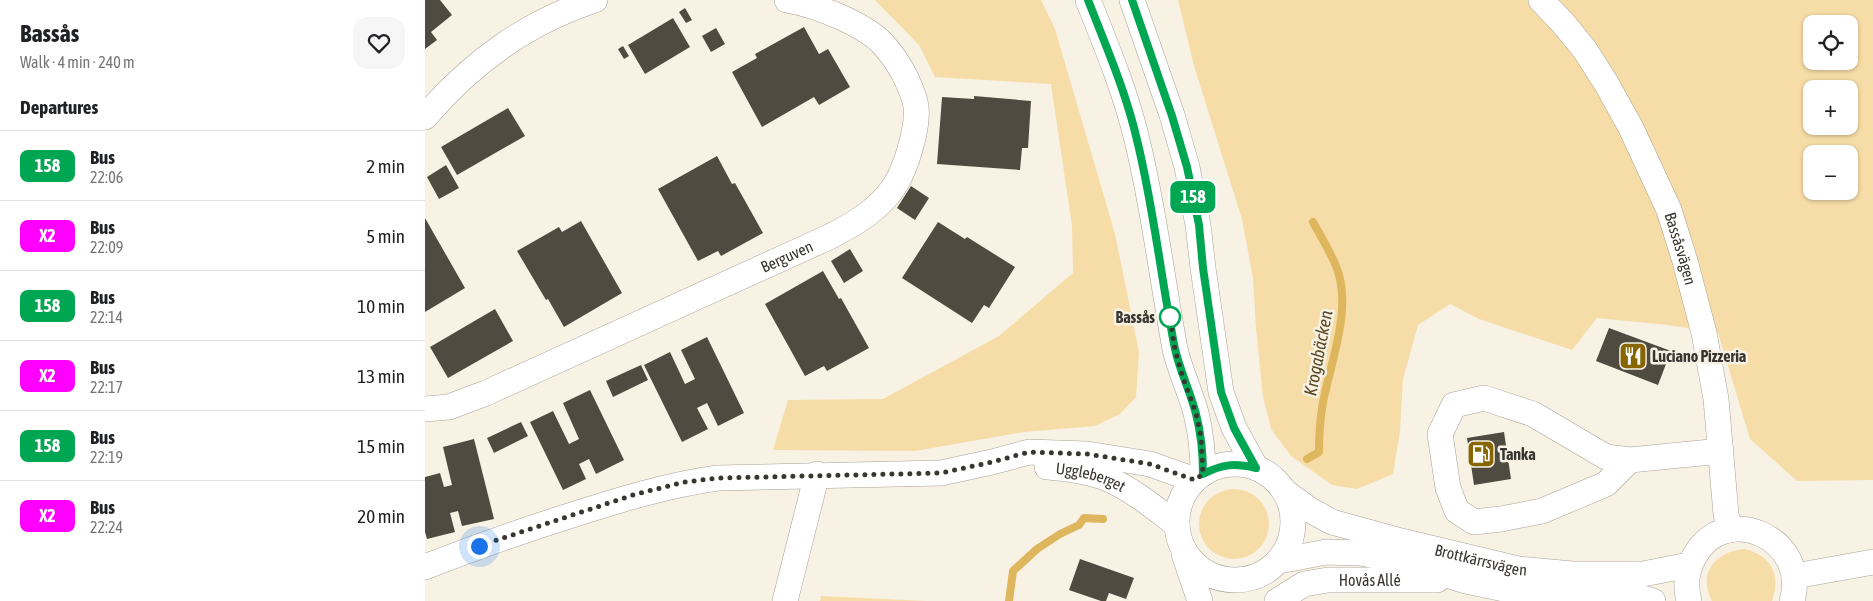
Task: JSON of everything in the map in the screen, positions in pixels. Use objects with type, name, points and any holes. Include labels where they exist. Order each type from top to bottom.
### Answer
[{"type":"street","points":[[425,117],[466,74],[495,50],[529,28],[567,9],[595,0]]},
{"type":"street","name":"Berguven","points":[[425,409],[449,407],[486,393],[829,237],[851,226],[871,212],[885,198],[898,181],[910,150],[916,121],[916,106],[911,89],[899,65],[881,42],[856,24],[806,3],[787,0]]},
{"type":"street","points":[[1088,0],[1111,59],[1137,138],[1153,214],[1175,350],[1196,413],[1201,437],[1199,477]]},
{"type":"street","points":[[1132,0],[1172,116],[1187,167],[1199,225],[1203,268],[1221,392],[1234,428],[1256,468]]},
{"type":"street","name":"Bassåsvägen","points":[[1541,0],[1585,50],[1607,83],[1631,128],[1669,210],[1685,260],[1704,333],[1716,399],[1729,530]]},
{"type":"street","points":[[1630,460],[1606,484],[1542,511],[1474,522],[1457,511],[1447,488],[1440,434],[1455,405],[1485,398],[1533,414],[1606,457],[1630,460],[1721,450]]},
{"type":"street","name":"Uggleberget","points":[[425,567],[497,539],[652,490],[685,482],[718,478],[817,474],[941,473],[1029,452],[1087,454],[1150,464],[1199,477]]},
{"type":"street","name":"Uggleberget","points":[[992,462],[1078,471],[1107,479],[1138,496],[1179,536]]},
{"type":"street","points":[[1179,536],[1192,562],[1206,574],[1223,580],[1241,581],[1259,576],[1270,570],[1279,561],[1289,545],[1293,526],[1292,508],[1285,491],[1272,477],[1256,468],[1238,464],[1219,466],[1199,477],[1181,500],[1179,536],[1200,601]]},
{"type":"street","points":[[785,601],[817,474]]},
{"type":"street","name":"Brottkärrsvägen","points":[[1285,491],[1310,510],[1332,522],[1401,541],[1518,568],[1573,574],[1643,574],[1689,565]]},
{"type":"street","points":[[1689,601],[1687,592],[1689,565],[1705,542],[1729,530],[1751,530],[1772,539],[1787,555],[1795,576],[1792,601]]},
{"type":"street","name":"Brottkärrsvägen","points":[[1279,561],[1327,552],[1361,553],[1406,562],[1508,595],[1621,592],[1653,601]]},
{"type":"street","points":[[1795,576],[1873,562]]},
{"type":"street","points":[[1241,601],[1259,576]]},
{"type":"street","name":"Hovås Allé","points":[[1277,601],[1304,584],[1328,580],[1403,579],[1466,581]]},
{"type":"shaded area","points":[[875,0],[1041,0],[1055,29],[1115,234],[1139,352],[1136,397],[1120,414],[1095,426],[1024,432],[915,451],[773,450],[788,400],[883,399],[999,336],[1073,273],[1072,226],[1051,84],[935,77],[919,45]]},
{"type":"shaded area","points":[[1178,0],[1873,0],[1873,480],[1797,481],[1750,439],[1718,333],[1668,325],[1597,318],[1572,350],[1479,319],[1450,304],[1418,325],[1403,379],[1400,431],[1393,474],[1357,489],[1332,485],[1291,456],[1271,429],[1263,397],[1253,278],[1242,219],[1194,66]]},
{"type":"shaded area","points":[[1234,489],[1247,492],[1259,499],[1266,511],[1269,524],[1266,537],[1259,549],[1247,556],[1234,559],[1221,556],[1209,549],[1202,537],[1199,524],[1202,511],[1209,499],[1221,492]]},
{"type":"shaded area","points":[[1745,549],[1762,556],[1772,568],[1775,575],[1775,592],[1772,601],[1712,601],[1707,581],[1712,565],[1725,554]]},
{"type":"shaded area","points":[[821,596],[926,601],[820,601]]},
{"type":"building","points":[[425,0],[440,0],[452,15],[431,32],[437,40],[425,49]]},
{"type":"building","points":[[685,8],[692,20],[686,23],[679,12]]},
{"type":"building","points":[[673,18],[690,47],[645,74],[628,45]]},
{"type":"building","points":[[804,27],[819,54],[828,49],[850,87],[819,105],[814,97],[762,127],[732,72],[757,58],[755,54]]},
{"type":"building","points":[[716,28],[725,44],[711,52],[702,36]]},
{"type":"building","points":[[623,46],[629,56],[624,59],[618,49]]},
{"type":"building","points":[[974,96],[1031,101],[1028,148],[1022,148],[1020,170],[937,164],[942,97],[974,99]]},
{"type":"building","points":[[508,108],[525,136],[457,175],[441,147]]},
{"type":"building","points":[[717,156],[732,184],[735,183],[763,233],[721,256],[718,251],[698,261],[658,189]]},
{"type":"building","points":[[446,165],[459,188],[439,199],[427,177]]},
{"type":"building","points":[[911,186],[929,198],[915,220],[897,208]]},
{"type":"building","points":[[425,218],[465,288],[425,312]]},
{"type":"building","points":[[581,221],[622,293],[564,327],[517,251],[559,227],[562,232]]},
{"type":"building","points":[[938,222],[965,239],[967,237],[1015,267],[989,308],[984,305],[972,323],[902,278]]},
{"type":"building","points":[[850,249],[863,271],[844,283],[831,261]]},
{"type":"building","points":[[823,271],[839,299],[841,298],[869,348],[827,371],[824,366],[805,376],[765,304]]},
{"type":"building","points":[[495,309],[513,341],[448,378],[430,347]]},
{"type":"building","name":"Luciano Pizzeria","points":[[1609,328],[1671,351],[1658,385],[1596,361]]},
{"type":"building","points":[[707,337],[744,413],[718,426],[707,403],[697,408],[708,429],[682,442],[644,365],[670,352],[685,384],[695,379],[681,350]]},
{"type":"building","points":[[641,365],[648,380],[613,397],[606,381]]},
{"type":"building","points":[[590,390],[624,460],[596,474],[589,459],[579,464],[586,479],[563,490],[530,422],[553,411],[569,444],[579,439],[563,403]]},
{"type":"building","points":[[521,422],[528,436],[494,453],[487,438]]},
{"type":"building","points":[[1504,432],[1511,479],[1474,485],[1467,438]]},
{"type":"building","points":[[474,439],[494,519],[462,526],[458,511],[450,513],[455,532],[427,539],[425,532],[425,477],[440,473],[444,487],[452,485],[443,447]]},
{"type":"building","points":[[1080,559],[1134,578],[1126,599],[1109,593],[1106,601],[1101,601],[1069,590]]},
{"type":"waterway","name":"Krogabäcken","points":[[1307,459],[1319,452],[1322,408],[1339,334],[1342,299],[1341,282],[1336,266],[1313,222]]},
{"type":"waterway","name":"Krogabäcken","points":[[1009,601],[1013,571],[1037,549],[1060,534],[1079,525],[1084,518],[1103,519]]},
{"type":"bus line","name":"158","points":[[1088,0],[1111,59],[1137,138],[1153,214],[1175,350],[1196,413],[1201,437],[1203,474],[1219,466],[1238,464],[1256,468],[1234,428],[1221,392],[1203,268],[1199,225],[1187,167],[1172,116],[1132,0]]},
{"type":"place","name":"Bassås","points":[[1170,317]]},
{"type":"place","name":"Luciano Pizzeria","points":[[1633,356]]},
{"type":"place","name":"Tanka","points":[[1481,454]]},
{"type":"route","points":[[479,546],[636,494],[685,482],[718,478],[817,474],[941,473],[1029,452],[1087,454],[1150,464],[1195,480],[1203,474],[1201,437],[1196,413],[1175,350],[1170,317]]}]
